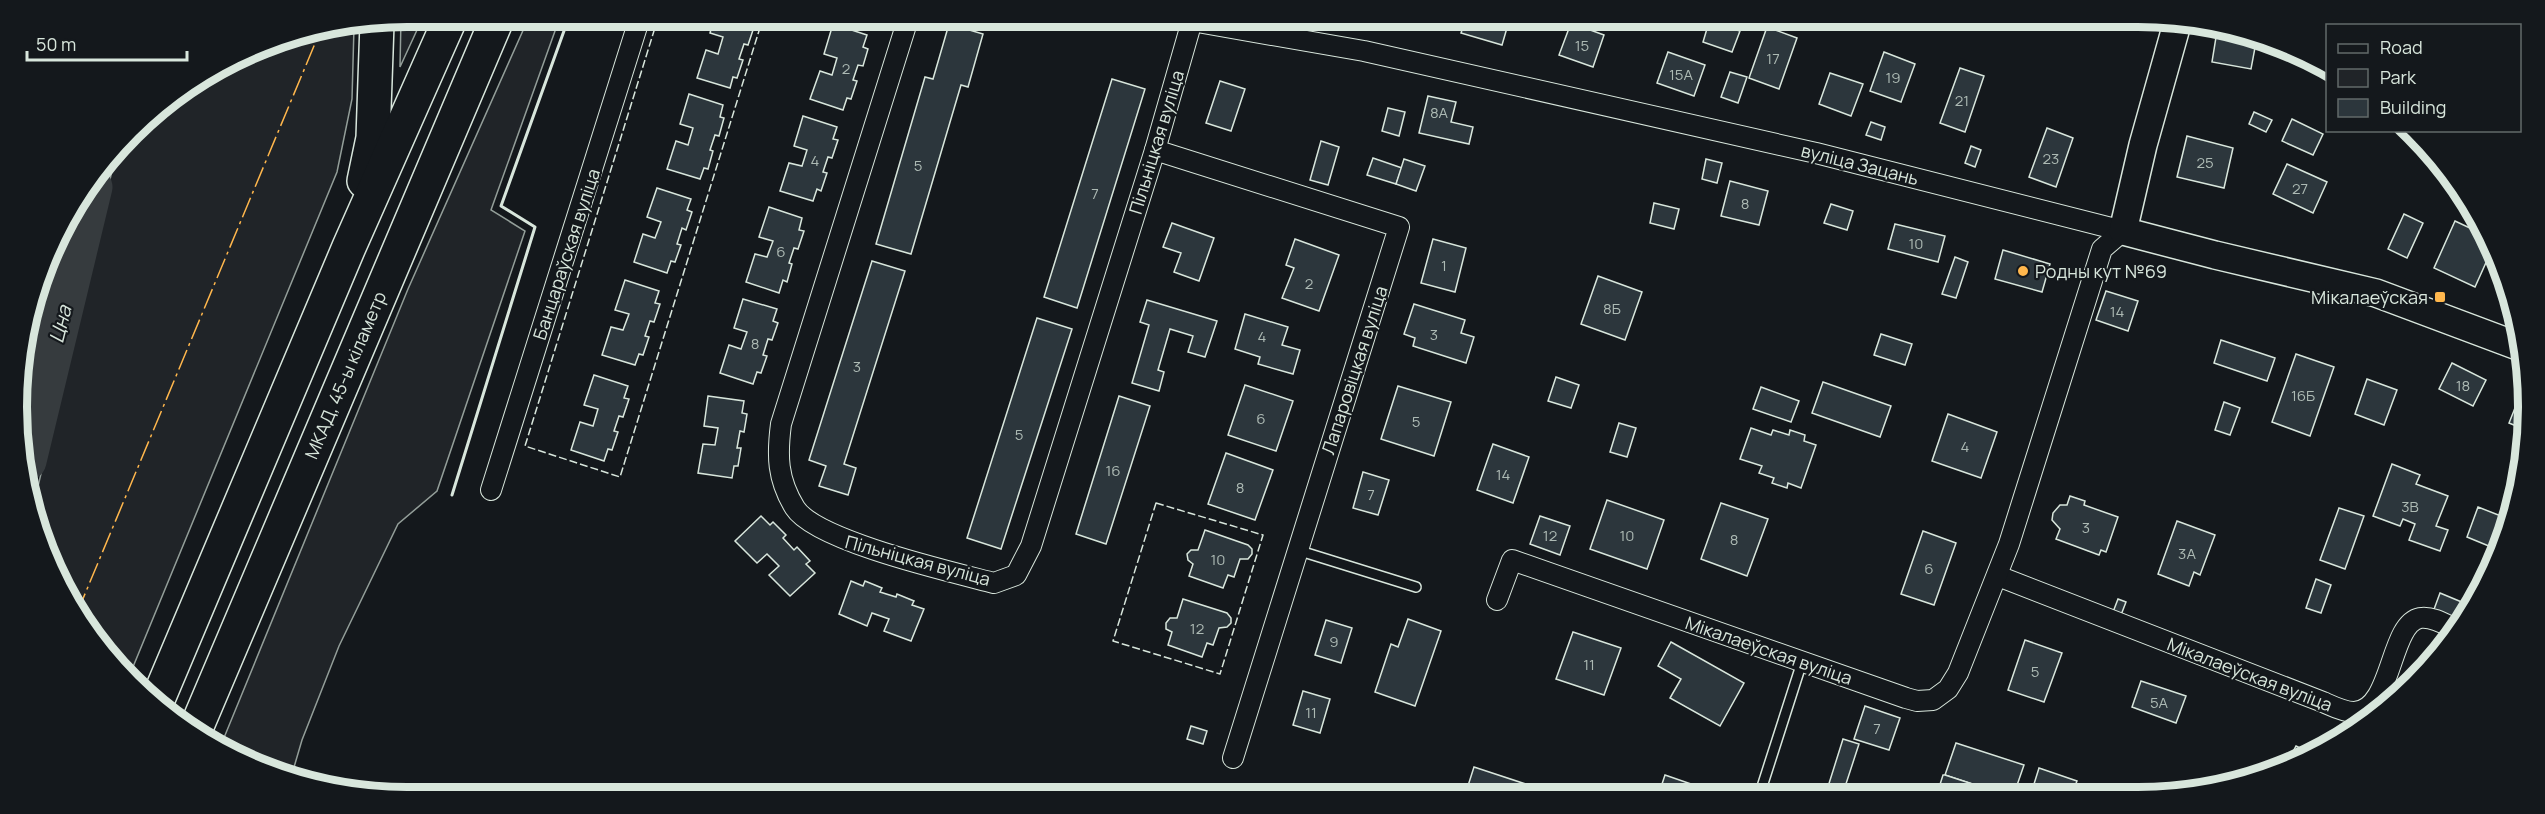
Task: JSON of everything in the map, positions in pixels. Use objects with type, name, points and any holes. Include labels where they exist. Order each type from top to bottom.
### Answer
[{"type":"highway","points":[[160,696],[349,247],[447,27]]},
{"type":"highway","name":"МКАД, 45-ы кіламетр","points":[[198,724],[494,27]]},
{"type":"highway","points":[[349,247],[373,138],[377,28]]},
{"type":"street","name":"Банцараўская вуліца","points":[[491,490],[637,27]]},
{"type":"street","name":"Пільніцкая вуліца","points":[[905,27],[781,424],[777,457],[783,483],[795,509],[815,526],[839,538],[994,584],[1016,575],[1031,546],[1155,150],[1187,27]]},
{"type":"street","name":"вуліца Зацань","points":[[1229,27],[1364,51],[1816,153],[2215,255],[2376,293],[2513,344]]},
{"type":"street","points":[[2122,231],[2176,29]]},
{"type":"street","name":"Лапаровіцкая вуліца","points":[[1155,150],[1399,227],[1233,758]]},
{"type":"street","name":"Мікалаеўская вуліца","points":[[1497,600],[1512,560],[1906,698],[1917,701],[1933,700],[1948,689],[1958,673],[1998,576],[2102,249],[2122,231]]},
{"type":"street","name":"Мікалаеўская вуліца","points":[[1998,576],[2353,712],[2366,709],[2376,700],[2410,623],[2427,618],[2447,627]]},
{"type":"lane","points":[[1297,550],[1416,587]]},
{"type":"lane","points":[[1762,787],[1802,662]]},
{"type":"green space","points":[[401,27],[418,27],[400,67]]},
{"type":"green space","points":[[525,27],[556,27],[491,210],[525,231],[437,491],[398,524],[339,646],[302,740],[293,769],[262,758],[223,739],[408,289]]},
{"type":"green space","points":[[354,31],[352,99],[337,172],[132,670],[91,618],[66,575],[47,529],[37,492],[113,167],[156,121],[217,78],[285,47]]},
{"type":"building","points":[[712,27],[754,27],[748,45],[744,44],[739,59],[743,60],[737,78],[733,77],[730,88],[697,78],[706,50],[718,54],[723,37],[710,33]]},
{"type":"building","points":[[832,27],[842,27],[867,35],[863,47],[868,49],[863,66],[858,65],[853,80],[857,81],[851,99],[847,98],[843,110],[810,99],[820,71],[832,75],[837,58],[824,54]]},
{"type":"building","points":[[948,27],[959,27],[983,34],[968,87],[961,85],[911,254],[876,244],[925,77],[933,79]]},
{"type":"building","points":[[1463,27],[1507,27],[1502,45],[1461,33]]},
{"type":"building","points":[[1570,27],[1582,27],[1604,35],[1593,67],[1559,55]]},
{"type":"building","points":[[1708,27],[1726,27],[1740,31],[1732,52],[1703,42]]},
{"type":"building","points":[[1767,27],[1797,38],[1779,89],[1749,78]]},
{"type":"building","points":[[2216,35],[2255,46],[2251,69],[2212,62]]},
{"type":"building","points":[[1668,52],[1705,65],[1694,96],[1657,83]]},
{"type":"building","points":[[1884,52],[1915,64],[1901,102],[1870,91]]},
{"type":"building","points":[[1960,68],[1984,76],[1965,132],[1940,123]]},
{"type":"building","points":[[1730,72],[1747,77],[1738,103],[1721,97]]},
{"type":"building","points":[[1830,73],[1863,84],[1851,116],[1819,104]]},
{"type":"building","points":[[1112,79],[1145,89],[1077,308],[1044,297]]},
{"type":"building","points":[[1220,81],[1245,89],[1231,131],[1206,123]]},
{"type":"building","points":[[689,94],[723,105],[720,117],[724,118],[719,136],[715,135],[710,150],[713,151],[708,169],[704,168],[700,179],[667,169],[676,141],[688,145],[693,128],[680,124]]},
{"type":"building","points":[[1428,96],[1456,102],[1451,122],[1473,127],[1469,144],[1419,133]]},
{"type":"building","points":[[1388,108],[1405,112],[1399,136],[1382,131]]},
{"type":"building","points":[[2254,112],[2272,120],[2266,132],[2249,124]]},
{"type":"building","points":[[803,116],[837,127],[833,139],[838,140],[832,158],[828,157],[823,172],[827,173],[821,191],[817,189],[813,201],[780,191],[789,163],[802,166],[807,150],[794,146]]},
{"type":"building","points":[[2292,119],[2323,134],[2313,155],[2282,141]]},
{"type":"building","points":[[1871,122],[1885,127],[1881,140],[1866,135]]},
{"type":"building","points":[[2047,128],[2073,138],[2056,187],[2029,177]]},
{"type":"building","points":[[2187,136],[2233,148],[2224,188],[2177,177]]},
{"type":"building","points":[[1321,141],[1339,147],[1328,185],[1310,180]]},
{"type":"building","points":[[1971,146],[1981,150],[1975,167],[1965,163]]},
{"type":"building","points":[[1373,158],[1402,168],[1396,184],[1367,175]]},
{"type":"building","points":[[1404,159],[1425,166],[1416,191],[1396,184]]},
{"type":"building","points":[[1706,159],[1722,163],[1717,183],[1702,179]]},
{"type":"building","points":[[2287,164],[2327,182],[2313,213],[2273,194]]},
{"type":"building","points":[[1730,181],[1768,191],[1759,225],[1721,216]]},
{"type":"building","points":[[657,188],[691,199],[687,210],[692,212],[686,230],[682,228],[677,244],[681,245],[675,262],[671,261],[667,273],[634,262],[643,234],[655,238],[661,222],[647,217]]},
{"type":"building","points":[[1654,203],[1679,209],[1674,229],[1650,223]]},
{"type":"building","points":[[1831,204],[1853,211],[1847,230],[1824,223]]},
{"type":"building","points":[[769,207],[802,218],[799,230],[804,231],[798,249],[794,248],[789,263],[792,264],[787,282],[783,280],[779,293],[746,282],[755,254],[767,257],[773,241],[759,237]]},
{"type":"building","points":[[2404,214],[2423,223],[2407,258],[2388,249]]},
{"type":"building","points":[[2455,221],[2474,230],[2488,259],[2475,287],[2434,268]]},
{"type":"building","points":[[1172,223],[1214,238],[1199,281],[1174,272],[1181,253],[1163,247]]},
{"type":"building","points":[[1895,224],[1945,236],[1938,262],[1888,249]]},
{"type":"building","points":[[1295,239],[1339,255],[1319,311],[1282,298],[1294,268],[1286,265]]},
{"type":"building","points":[[1433,239],[1466,248],[1455,292],[1421,283]]},
{"type":"building","name":"Родны кут №69","points":[[2003,250],[2050,264],[2042,292],[1995,279]]},
{"type":"building","points":[[1955,257],[1968,262],[1956,298],[1942,294]]},
{"type":"building","points":[[872,261],[905,271],[844,464],[856,468],[848,495],[819,486],[826,466],[809,460]]},
{"type":"building","points":[[1598,276],[1642,292],[1625,340],[1581,324]]},
{"type":"building","points":[[625,280],[659,291],[655,303],[660,304],[654,322],[650,321],[645,336],[649,337],[643,355],[639,354],[635,365],[602,355],[611,327],[623,330],[629,314],[615,310]]},
{"type":"building","points":[[2106,291],[2138,301],[2128,331],[2096,320]]},
{"type":"building","points":[[743,299],[777,309],[773,321],[778,323],[772,340],[768,339],[763,355],[767,356],[761,373],[757,372],[753,384],[720,373],[729,345],[741,349],[747,332],[734,328]]},
{"type":"building","points":[[1147,300],[1217,321],[1205,357],[1188,352],[1193,336],[1170,329],[1158,370],[1164,372],[1159,391],[1132,383],[1149,325],[1140,322]]},
{"type":"building","points":[[1414,304],[1465,320],[1461,333],[1474,337],[1466,363],[1413,346],[1415,338],[1404,334]]},
{"type":"building","points":[[1245,314],[1288,327],[1282,345],[1300,350],[1293,374],[1258,364],[1260,357],[1235,349]]},
{"type":"building","points":[[1037,318],[1072,329],[1001,549],[967,538]]},
{"type":"building","points":[[1881,334],[1912,344],[1905,365],[1874,355]]},
{"type":"building","points":[[2221,340],[2275,358],[2267,381],[2214,363]]},
{"type":"building","points":[[2296,354],[2334,367],[2310,436],[2272,422]]},
{"type":"building","points":[[2452,363],[2486,380],[2473,406],[2439,389]]},
{"type":"building","points":[[594,375],[628,386],[624,398],[629,399],[623,417],[619,416],[614,431],[618,432],[612,450],[608,449],[604,461],[571,450],[580,422],[593,426],[598,409],[584,405]]},
{"type":"building","points":[[1556,377],[1579,385],[1571,408],[1548,401]]},
{"type":"building","points":[[2367,379],[2397,390],[2384,425],[2355,414]]},
{"type":"building","points":[[1823,382],[1891,406],[1880,437],[1812,413]]},
{"type":"building","points":[[1245,385],[1293,401],[1276,451],[1228,435]]},
{"type":"building","points":[[1398,386],[1451,402],[1434,456],[1381,439]]},
{"type":"building","points":[[1761,387],[1799,401],[1791,422],[1753,409]]},
{"type":"building","points":[[708,396],[744,401],[742,413],[747,414],[744,432],[740,431],[737,448],[741,448],[738,466],[734,466],[732,478],[698,473],[703,444],[715,445],[718,428],[704,426]]},
{"type":"building","points":[[1119,396],[1150,406],[1106,544],[1076,534]]},
{"type":"building","points":[[2518,401],[2517,426],[2509,423]]},
{"type":"building","points":[[2224,402],[2240,408],[2230,435],[2215,430]]},
{"type":"building","points":[[1948,414],[1997,432],[1981,478],[1932,461]]},
{"type":"building","points":[[1619,423],[1636,428],[1627,457],[1610,452]]},
{"type":"building","points":[[1751,428],[1771,435],[1773,430],[1789,435],[1790,430],[1805,435],[1804,441],[1816,445],[1801,488],[1788,483],[1787,488],[1772,483],[1774,478],[1759,473],[1762,466],[1740,459]]},
{"type":"building","points":[[1493,444],[1529,457],[1513,503],[1477,490]]},
{"type":"building","points":[[1226,453],[1273,470],[1255,520],[1208,504]]},
{"type":"building","points":[[2392,464],[2420,475],[2416,484],[2448,496],[2436,526],[2448,530],[2440,551],[2409,540],[2415,524],[2403,519],[2400,526],[2373,516]]},
{"type":"building","points":[[1363,472],[1389,480],[1378,515],[1353,508]]},
{"type":"building","points":[[2070,496],[2085,501],[2084,505],[2118,517],[2106,552],[2101,550],[2099,555],[2056,539],[2060,529],[2052,520],[2053,513],[2060,505],[2067,505]]},
{"type":"building","points":[[1607,500],[1664,520],[1647,569],[1590,549]]},
{"type":"building","points":[[1721,503],[1768,519],[1747,576],[1701,559]]},
{"type":"building","points":[[2478,507],[2502,516],[2491,547],[2467,537]]},
{"type":"building","points":[[2339,508],[2364,516],[2345,569],[2320,560]]},
{"type":"building","points":[[761,516],[770,525],[773,522],[786,535],[783,538],[794,550],[797,547],[810,561],[806,564],[815,573],[790,596],[769,575],[779,566],[767,554],[757,563],[735,541]]},
{"type":"building","points":[[1540,516],[1570,526],[1560,555],[1530,544]]},
{"type":"building","points":[[2177,521],[2215,535],[2200,575],[2194,572],[2189,586],[2158,574]]},
{"type":"building","points":[[1205,530],[1248,545],[1252,549],[1252,554],[1248,559],[1240,559],[1234,577],[1228,575],[1223,588],[1189,576],[1193,564],[1188,560],[1187,554],[1191,550],[1198,550]]},
{"type":"building","points":[[1923,531],[1956,543],[1934,605],[1901,594]]},
{"type":"building","points":[[2316,579],[2331,585],[2321,613],[2306,608]]},
{"type":"building","points":[[851,581],[863,586],[865,581],[882,588],[880,592],[896,597],[897,594],[914,601],[912,605],[924,609],[911,641],[884,631],[889,619],[872,613],[867,626],[839,614]]},
{"type":"building","points":[[2440,593],[2463,603],[2452,620],[2433,612]]},
{"type":"building","points":[[1183,599],[1227,613],[1231,618],[1231,623],[1227,627],[1219,628],[1213,645],[1207,643],[1202,657],[1168,645],[1172,632],[1166,629],[1166,623],[1170,618],[1177,618]]},
{"type":"building","points":[[2118,599],[2126,602],[2121,615],[2113,612]]},
{"type":"building","points":[[1408,619],[1441,631],[1415,706],[1375,692],[1391,644],[1398,647]]},
{"type":"building","points":[[1326,620],[1352,628],[1341,663],[1315,655]]},
{"type":"building","points":[[1573,632],[1621,648],[1604,695],[1556,679]]},
{"type":"building","points":[[2025,640],[2062,653],[2044,702],[2008,690]]},
{"type":"building","points":[[1671,642],[1744,683],[1720,726],[1670,698],[1681,679],[1658,666]]},
{"type":"building","points":[[2141,681],[2186,696],[2176,723],[2132,707]]},
{"type":"building","points":[[1303,691],[1330,699],[1320,733],[1293,725]]},
{"type":"building","points":[[1865,706],[1900,718],[1889,750],[1854,739]]},
{"type":"building","points":[[1191,726],[1207,731],[1203,744],[1187,739]]},
{"type":"building","points":[[1843,739],[1859,744],[1845,787],[1828,787]]},
{"type":"building","points":[[1956,743],[2024,765],[2016,787],[1982,787],[1945,775]]},
{"type":"building","points":[[2296,746],[2303,749],[2292,754]]},
{"type":"building","points":[[1474,767],[1535,787],[1468,787]]},
{"type":"building","points":[[2039,768],[2077,781],[2075,787],[2043,787],[2034,784]]},
{"type":"building","points":[[1665,775],[1700,787],[1661,787]]},
{"type":"building","points":[[1943,775],[1945,775],[1982,787],[1939,787]]},
{"type":"waterway","name":"Цна","points":[[29,451],[91,196]]},
{"type":"fence","points":[[655,27],[525,446],[620,477],[760,27]]},
{"type":"fence","points":[[1156,503],[1263,535],[1220,674],[1113,641],[1156,503]]},
{"type":"wall","points":[[452,495],[535,227],[501,206],[565,27]]},
{"type":"power","points":[[81,602],[317,38]]},
{"type":"place","name":"Родны кут №69","points":[[2023,271]]},
{"type":"place","name":"Мікалаеўская","points":[[2440,297]]}]
